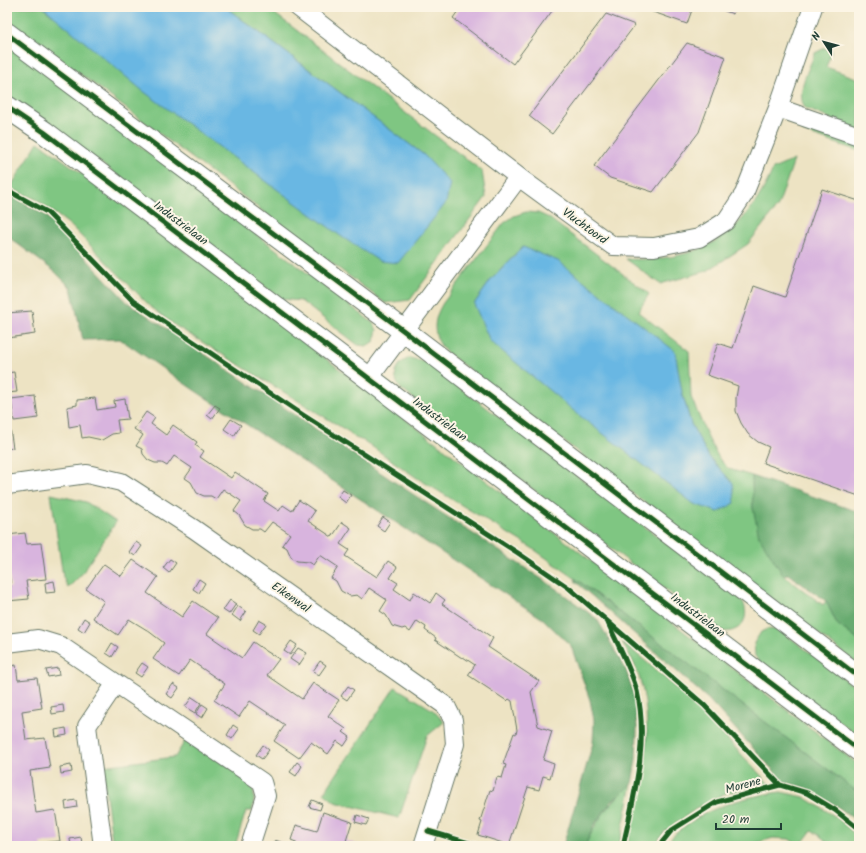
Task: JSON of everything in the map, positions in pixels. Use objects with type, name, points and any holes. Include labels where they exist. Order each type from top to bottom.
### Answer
[{"type":"main road","points":[[7,34],[404,332],[859,677]]},
{"type":"main road","name":"Industrielaan","points":[[7,106],[44,132],[859,750]]},
{"type":"street","name":"Vluchtoord","points":[[298,7],[520,178],[612,246],[654,246],[699,238],[726,221],[744,194],[778,108],[813,7]]},
{"type":"street","points":[[778,108],[859,136]]},
{"type":"street","points":[[369,378],[514,182],[520,178]]},
{"type":"street","name":"Eikenwal","points":[[7,485],[87,474],[121,482],[194,529],[446,706],[453,720],[455,744],[423,846]]},
{"type":"street","points":[[7,643],[38,639],[61,646],[262,782],[266,796],[250,846]]},
{"type":"street","points":[[103,846],[87,726],[116,683]]},
{"type":"green space","points":[[7,7],[43,7],[49,13],[424,155],[225,7],[266,7],[482,171],[486,197],[410,300],[385,303],[7,19]]},
{"type":"green space","points":[[7,45],[373,323],[377,330],[374,342],[366,346],[358,345],[301,301],[281,299],[49,124],[7,95]]},
{"type":"green space","points":[[825,48],[832,50],[826,67],[859,79],[859,131],[805,108],[802,102],[802,88],[804,80],[815,53]]},
{"type":"green space","points":[[807,124],[859,143],[859,151],[803,132]]},
{"type":"green space","points":[[38,142],[98,185],[859,765],[859,793],[576,579],[532,548],[417,478],[364,441],[355,438],[349,432],[176,326],[151,307],[70,225],[36,199],[10,188]]},
{"type":"green space","points":[[794,160],[778,206],[748,244],[707,271],[660,284],[626,259],[652,259],[675,256],[697,250],[716,241],[733,228],[748,212],[762,192],[773,169]]},
{"type":"green space","points":[[7,193],[45,215],[127,302],[393,481],[551,585],[597,619],[626,670],[635,699],[637,727],[636,759],[632,784],[611,802],[594,825],[585,846],[563,846],[593,743],[594,720],[590,700],[571,646],[543,619],[194,390],[120,339],[83,340],[71,288],[54,271],[7,236]]},
{"type":"green space","points":[[526,212],[538,213],[549,218],[649,294],[638,312],[689,351],[691,397],[709,440],[720,460],[729,469],[752,476],[753,508],[783,575],[823,605],[826,601],[837,624],[859,641],[859,665],[446,352],[441,346],[435,328],[435,322],[439,310],[504,223],[514,216]],"holes":[[[522,247],[682,392],[691,424],[709,457],[733,483],[474,304],[491,280]]]},
{"type":"green space","points":[[410,358],[426,362],[742,600],[746,613],[742,624],[738,628],[727,632],[720,631],[401,389],[396,380],[396,371],[401,363]]},
{"type":"green space","points":[[752,476],[859,512],[859,641],[837,624],[826,601],[788,574],[783,575],[759,536],[753,508]]},
{"type":"green space","points":[[51,494],[86,502],[116,522],[81,575],[68,588],[63,577]]},
{"type":"green space","points":[[576,579],[859,793],[859,823],[841,809],[806,788],[784,782],[708,699],[575,581]]},
{"type":"green space","points":[[767,629],[780,630],[859,690],[859,737],[759,661],[755,656],[754,643],[761,632]]},
{"type":"green space","points":[[622,642],[680,692],[717,728],[769,784],[726,793],[700,806],[665,831],[654,846],[627,846],[642,779],[647,733],[646,711],[642,688],[634,663]]},
{"type":"green space","points":[[395,687],[433,710],[444,722],[427,736],[399,818],[335,802],[324,793]]},
{"type":"green space","points":[[187,738],[249,780],[251,784],[254,795],[252,811],[246,811],[235,846],[113,846],[102,766],[175,757]]},
{"type":"green space","points":[[632,784],[619,846],[585,846],[594,827],[604,812],[616,798]]},
{"type":"green space","points":[[781,792],[804,797],[836,817],[859,838],[859,846],[833,846],[812,830],[800,846],[789,839],[773,838],[746,846],[664,846],[675,834],[688,824],[717,808],[732,802],[765,794]]},
{"type":"water","points":[[43,7],[225,7],[424,155],[450,183],[446,203],[398,263],[379,261],[342,237],[143,91]]},
{"type":"water","points":[[523,247],[558,261],[675,351],[682,392],[691,424],[709,457],[733,483],[735,503],[718,512],[694,504],[580,416],[490,341],[474,304],[491,280]]},
{"type":"building","points":[[461,7],[555,7],[513,64],[453,18]]},
{"type":"building","points":[[639,7],[693,7],[687,24]]},
{"type":"building","points":[[714,7],[735,7],[733,14]]},
{"type":"building","points":[[606,14],[635,25],[552,134],[529,116]]},
{"type":"building","points":[[687,43],[726,57],[699,132],[653,192],[610,178],[594,166]]},
{"type":"building","points":[[822,189],[859,201],[859,496],[763,463],[769,447],[758,442],[748,434],[741,423],[736,411],[738,386],[707,375],[718,343],[733,348],[754,286],[785,297]]},
{"type":"building","points":[[32,311],[35,334],[8,338],[7,313]]},
{"type":"building","points":[[14,372],[17,392],[7,393],[7,373]]},
{"type":"building","points":[[35,396],[38,418],[14,421],[11,399]]},
{"type":"building","points":[[95,398],[97,410],[115,407],[114,401],[125,399],[128,419],[117,420],[119,433],[112,434],[102,440],[88,437],[82,438],[80,425],[69,427],[67,407],[77,405],[77,400]]},
{"type":"building","points":[[215,405],[220,408],[212,419],[207,415]]},
{"type":"building","points":[[146,412],[155,418],[151,424],[166,435],[173,425],[197,442],[195,445],[204,451],[200,457],[231,478],[235,472],[268,494],[264,501],[279,511],[283,505],[292,511],[299,500],[315,511],[308,521],[332,537],[342,522],[351,528],[340,544],[349,550],[345,556],[377,577],[388,561],[397,567],[390,578],[398,583],[394,589],[410,600],[414,592],[430,603],[436,593],[445,600],[442,604],[493,638],[488,647],[539,681],[531,692],[538,726],[552,731],[543,760],[554,764],[550,778],[543,776],[539,790],[528,787],[509,845],[478,835],[482,822],[480,821],[490,790],[493,791],[497,777],[502,778],[506,765],[503,764],[514,733],[516,734],[517,730],[512,701],[509,699],[507,701],[468,675],[475,665],[435,640],[436,638],[425,630],[426,627],[417,621],[410,632],[405,628],[402,629],[392,626],[386,615],[380,611],[387,600],[369,588],[362,599],[357,595],[350,596],[341,591],[336,581],[331,578],[338,567],[320,555],[313,565],[308,562],[297,561],[291,557],[287,548],[282,545],[290,534],[272,522],[264,532],[260,529],[252,529],[245,525],[239,515],[234,511],[241,501],[223,489],[216,499],[211,496],[204,496],[197,493],[191,482],[185,478],[192,468],[174,456],[167,466],[162,463],[155,463],[148,460],[143,454],[142,449],[136,446],[143,435],[134,429]]},
{"type":"building","points":[[231,419],[241,425],[234,436],[224,429]]},
{"type":"building","points":[[7,421],[9,421],[13,448],[7,449]]},
{"type":"building","points":[[343,490],[351,495],[346,503],[338,497]]},
{"type":"building","points":[[383,517],[390,522],[384,531],[377,526]]},
{"type":"building","points":[[25,533],[27,544],[41,543],[46,579],[26,581],[29,599],[7,601],[7,588],[11,587],[7,559],[7,535]]},
{"type":"building","points":[[136,542],[142,546],[135,556],[129,552]]},
{"type":"building","points":[[170,559],[176,563],[169,573],[163,568]]},
{"type":"building","points":[[133,560],[158,577],[147,593],[182,617],[193,601],[218,618],[207,634],[242,658],[253,642],[279,659],[267,675],[302,699],[313,683],[339,700],[328,716],[346,729],[343,732],[350,737],[344,746],[337,741],[328,754],[311,742],[299,758],[274,741],[285,725],[250,701],[239,717],[214,700],[225,684],[190,660],[179,676],[153,659],[164,643],[147,630],[129,619],[118,635],[93,618],[104,601],[86,589],[104,564],[121,576]]},
{"type":"building","points":[[199,579],[205,583],[199,593],[193,589]]},
{"type":"building","points":[[54,581],[56,592],[46,593],[45,583]]},
{"type":"building","points":[[230,600],[236,604],[229,614],[223,610]]},
{"type":"building","points":[[238,606],[246,612],[240,621],[232,615]]},
{"type":"building","points":[[84,618],[90,622],[84,632],[78,628]]},
{"type":"building","points":[[259,620],[266,624],[259,634],[253,630]]},
{"type":"building","points":[[291,641],[297,645],[290,655],[284,651]]},
{"type":"building","points":[[112,643],[118,647],[112,657],[106,653]]},
{"type":"building","points":[[298,648],[307,653],[299,665],[290,659]]},
{"type":"building","points":[[320,661],[326,665],[319,675],[313,671]]},
{"type":"building","points":[[142,663],[148,667],[141,677],[135,673]]},
{"type":"building","points":[[16,665],[18,680],[37,678],[42,708],[22,711],[26,740],[45,738],[50,768],[30,771],[36,813],[55,810],[60,841],[40,843],[41,846],[7,846],[7,667]]},
{"type":"building","points":[[58,668],[59,675],[48,677],[46,670]]},
{"type":"building","points":[[173,684],[179,688],[172,698],[166,694]]},
{"type":"building","points":[[348,686],[354,690],[347,700],[341,696]]},
{"type":"building","points":[[192,697],[201,703],[195,713],[185,707]]},
{"type":"building","points":[[202,704],[208,708],[202,718],[196,714]]},
{"type":"building","points":[[63,705],[64,712],[52,714],[51,707]]},
{"type":"building","points":[[233,725],[239,729],[232,739],[227,735]]},
{"type":"building","points":[[66,728],[67,735],[56,737],[55,730]]},
{"type":"building","points":[[263,745],[269,750],[262,759],[256,755]]},
{"type":"building","points":[[297,762],[302,766],[296,776],[290,772]]},
{"type":"building","points":[[71,765],[72,772],[61,774],[60,767]]},
{"type":"building","points":[[76,800],[77,807],[66,809],[65,802]]},
{"type":"building","points":[[312,800],[322,804],[320,810],[309,807]]},
{"type":"building","points":[[323,812],[352,822],[346,841],[362,846],[295,846],[296,842],[291,840],[296,825],[317,831]]},
{"type":"building","points":[[357,815],[369,819],[366,825],[355,822]]},
{"type":"building","points":[[81,837],[82,844],[71,846],[70,839]]},
{"type":"building","points":[[275,840],[292,846],[274,846]]},
{"type":"cycle path","points":[[7,34],[404,331],[859,677]]},
{"type":"cycle path","points":[[7,107],[44,132],[859,750]]},
{"type":"cycle path","name":"Morene","points":[[7,190],[47,212],[133,301],[303,415],[518,553],[569,588],[704,705],[780,785]]},
{"type":"cycle path","points":[[608,623],[632,675],[637,691],[640,710],[641,749],[639,769],[623,846]]},
{"type":"cycle path","name":"Morene","points":[[659,846],[672,830],[717,802],[780,785],[807,793],[835,810],[859,829]]},
{"type":"cycle path","points":[[428,831],[479,846]]}]
